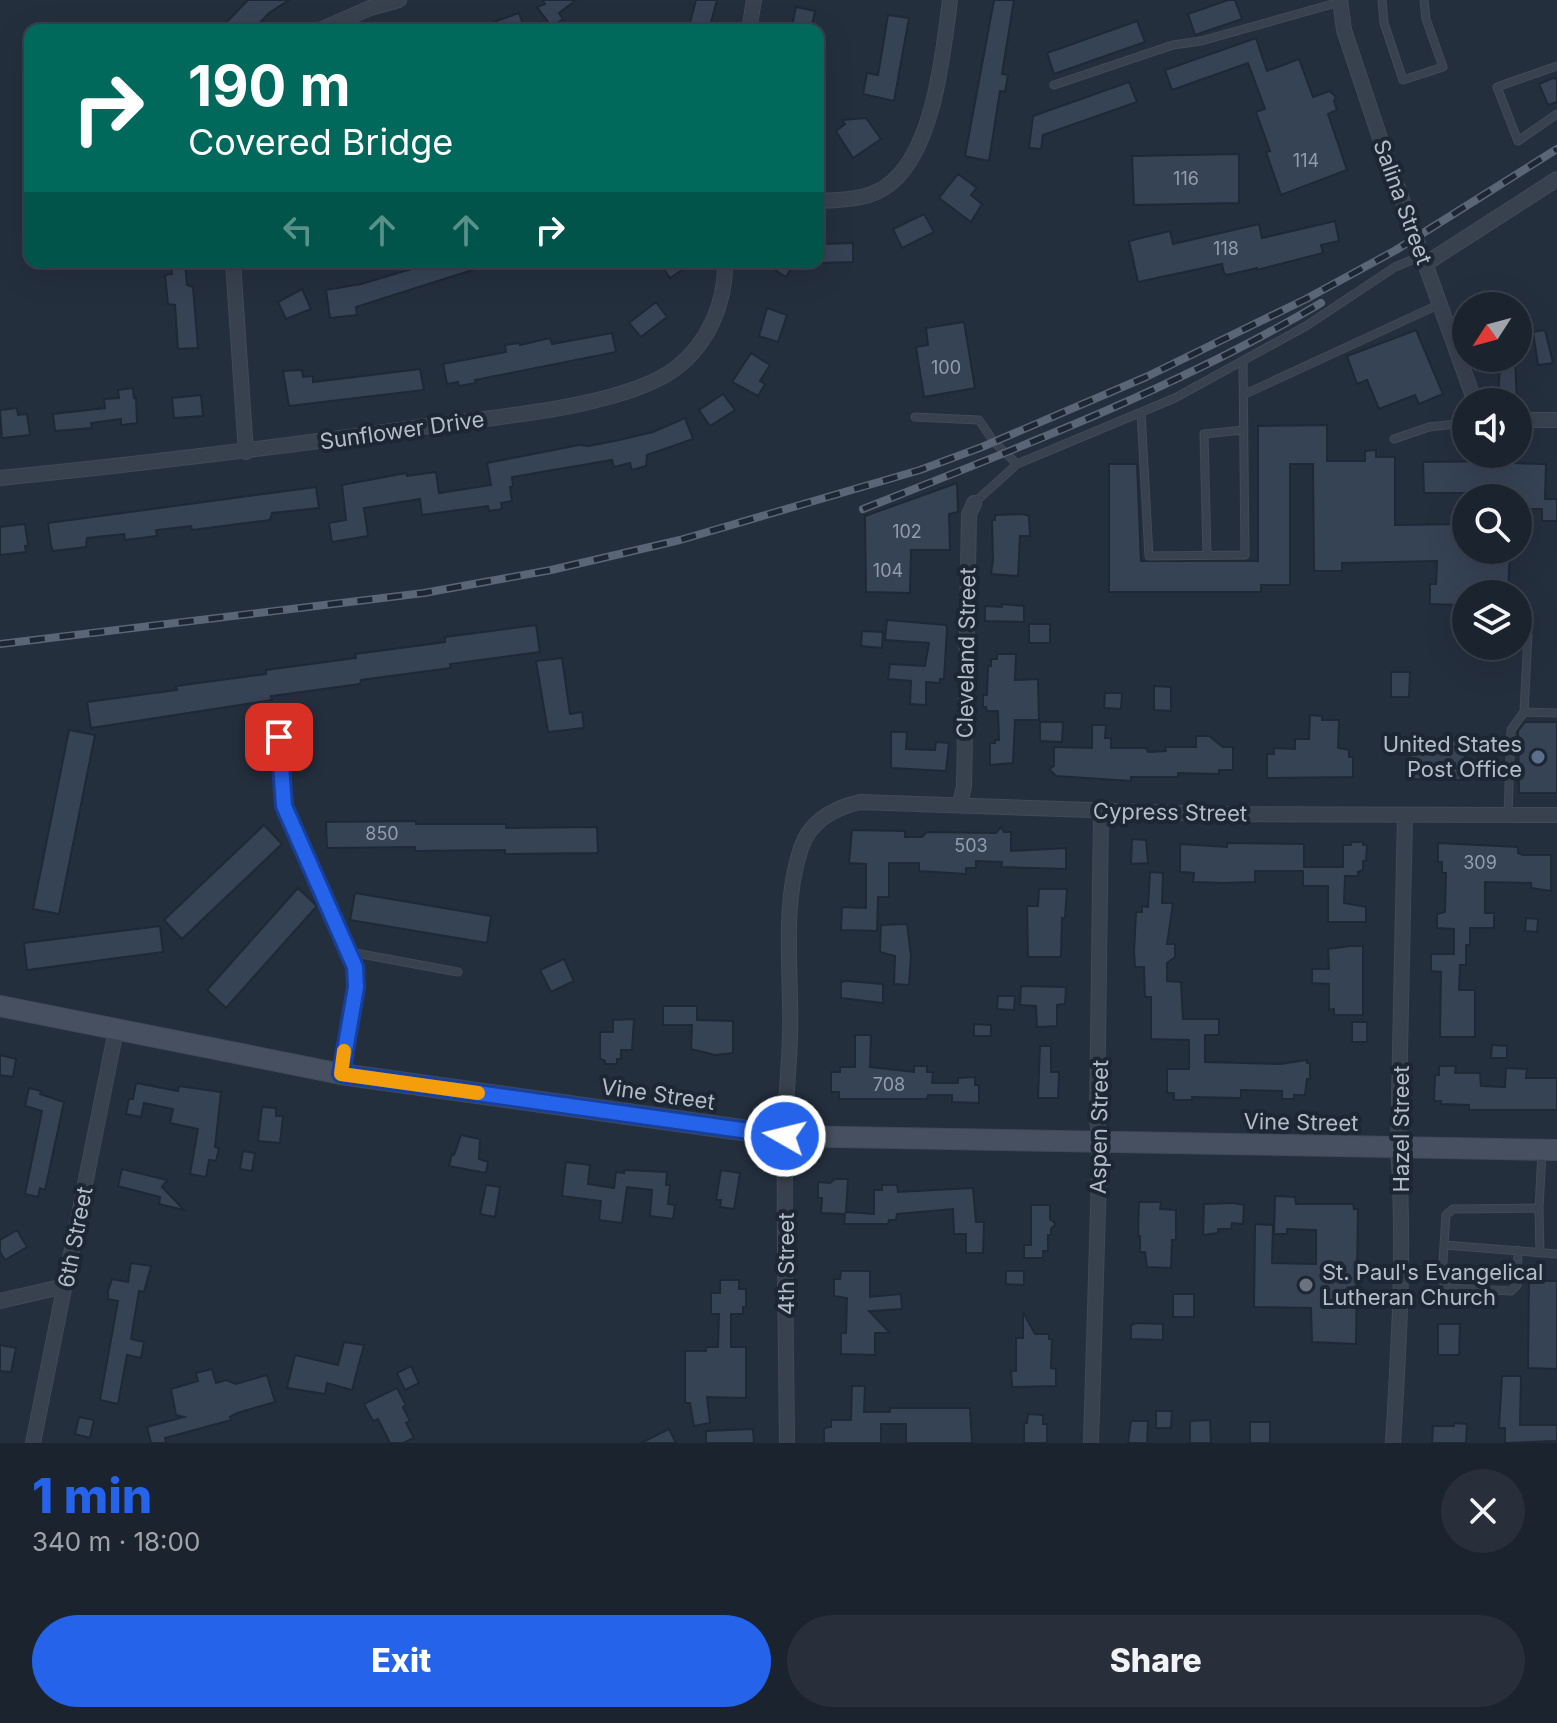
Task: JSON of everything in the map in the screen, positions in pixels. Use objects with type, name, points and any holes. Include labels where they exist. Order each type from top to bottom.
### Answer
[{"type":"street","points":[[334,24],[370,8],[399,0]]},
{"type":"street","points":[[750,24],[754,0]]},
{"type":"street","points":[[824,200],[868,195],[886,187],[915,152],[932,106],[950,0]]},
{"type":"street","name":"Salina Street","points":[[1340,1],[1344,30],[1470,388]]},
{"type":"street","points":[[1424,260],[1557,179]]},
{"type":"street","points":[[235,268],[246,452]]},
{"type":"street","name":"Sunflower Drive","points":[[0,478],[246,452],[518,414],[637,389],[674,370],[702,341],[716,315],[726,268]]},
{"type":"street","points":[[1532,420],[1557,420]]},
{"type":"street","name":"Cleveland Street","points":[[960,804],[964,786],[969,515],[974,503]]},
{"type":"street","points":[[279,737],[284,806],[355,967],[356,987],[341,1074]]},
{"type":"street","name":"Cypress Street","points":[[802,846],[812,829],[839,807],[860,802],[1101,811],[1557,815]]},
{"type":"street","name":"Aspen Street","points":[[1091,1443],[1100,1143],[1097,1120],[1101,811]]},
{"type":"street","name":"Hazel Street","points":[[1393,1443],[1399,1313],[1398,1148],[1405,815]]},
{"type":"street","name":"4th Street","points":[[787,1443],[785,1136],[790,1036],[790,906],[802,846]]},
{"type":"street","name":"Vine Street","points":[[0,1006],[341,1074],[785,1136],[1550,1150]]},
{"type":"street","name":"6th Street","points":[[33,1443],[116,1030]]},
{"type":"street","points":[[0,1301],[65,1286]]},
{"type":"lane","points":[[1382,0],[1384,23],[1403,80],[1443,67],[1426,19],[1424,0]]},
{"type":"lane","points":[[1054,85],[1173,45],[1201,41],[1340,1]]},
{"type":"lane","points":[[1557,66],[1497,87],[1518,141],[1557,114]]},
{"type":"lane","points":[[974,503],[1017,464],[1175,398],[1306,326],[1395,267],[1424,260]]},
{"type":"lane","points":[[1243,395],[1440,304]]},
{"type":"lane","points":[[1141,412],[1149,556],[1245,555],[1243,361]]},
{"type":"lane","points":[[915,417],[979,420],[994,442],[1017,464]]},
{"type":"lane","points":[[1394,439],[1429,427],[1452,425]]},
{"type":"lane","points":[[1207,555],[1204,434],[1244,430]]},
{"type":"lane","points":[[1508,815],[1511,730],[1524,712],[1527,660]]},
{"type":"lane","points":[[1524,712],[1557,713]]},
{"type":"lane","points":[[350,952],[458,972]]},
{"type":"lane","points":[[1540,1253],[1539,1208],[1550,1150]]},
{"type":"lane","points":[[1518,1250],[1517,1285],[1511,1291],[1447,1288],[1441,1274],[1446,1215],[1453,1209],[1539,1208]]},
{"type":"lane","points":[[1444,1245],[1557,1254]]},
{"type":"building","points":[[248,0],[289,0],[259,24],[225,24]]},
{"type":"building","points":[[542,0],[576,0],[559,13],[563,19],[556,24],[550,24],[537,7],[545,4]]},
{"type":"building","points":[[696,0],[717,0],[711,24],[690,24]]},
{"type":"building","points":[[994,0],[1014,0],[1002,74],[1008,75],[1005,92],[1000,91],[989,161],[965,156]]},
{"type":"building","points":[[1235,0],[1242,19],[1195,35],[1188,14]]},
{"type":"building","points":[[796,7],[815,11],[812,24],[792,24]]},
{"type":"building","points":[[519,13],[523,24],[488,24]]},
{"type":"building","points":[[888,15],[909,18],[894,101],[863,94],[867,73],[878,75]]},
{"type":"building","points":[[1137,21],[1145,42],[1054,74],[1047,53]]},
{"type":"building","points":[[1256,38],[1267,71],[1299,59],[1313,97],[1330,91],[1336,97],[1337,110],[1328,114],[1347,170],[1281,195],[1256,112],[1265,109],[1248,63],[1172,90],[1165,70]]},
{"type":"building","points":[[1557,79],[1557,102],[1548,105],[1539,84]]},
{"type":"building","points":[[1129,82],[1137,102],[1043,135],[1041,149],[1029,148],[1033,116]]},
{"type":"building","points":[[866,118],[881,139],[853,158],[836,131],[845,124],[842,120]]},
{"type":"building","points":[[1239,154],[1239,203],[1134,205],[1132,156]]},
{"type":"building","points":[[958,174],[977,188],[971,195],[982,204],[971,222],[939,198]]},
{"type":"building","points":[[924,214],[934,232],[902,248],[893,229]]},
{"type":"building","points":[[1335,221],[1339,241],[1321,245],[1323,253],[1227,275],[1222,264],[1138,282],[1129,241],[1170,231],[1173,244],[1259,224],[1262,238]]},
{"type":"building","points":[[853,243],[853,262],[824,263],[824,244]]},
{"type":"building","points":[[172,268],[186,268],[187,285],[193,287],[198,348],[178,349],[175,305],[168,304],[165,275],[172,274]]},
{"type":"building","points":[[415,268],[479,268],[356,307],[357,315],[330,318],[326,290],[361,284]]},
{"type":"building","points":[[663,268],[685,268],[670,278]]},
{"type":"building","points":[[772,268],[791,268],[786,277]]},
{"type":"building","points":[[302,289],[311,309],[286,319],[278,302]]},
{"type":"building","points":[[656,302],[667,317],[641,337],[629,323]]},
{"type":"building","points":[[767,308],[787,315],[778,342],[759,336]]},
{"type":"building","points":[[964,322],[975,388],[924,397],[916,347],[928,345],[926,328]]},
{"type":"building","points":[[1416,330],[1443,394],[1419,404],[1415,395],[1379,409],[1367,380],[1357,384],[1347,356]]},
{"type":"building","points":[[1545,330],[1553,363],[1538,365],[1533,332]]},
{"type":"building","points":[[612,333],[616,352],[475,380],[476,383],[459,386],[458,382],[447,384],[443,364],[506,352],[505,345],[550,338],[552,344]]},
{"type":"building","points":[[751,353],[770,365],[760,381],[765,384],[758,396],[732,382]]},
{"type":"building","points":[[420,369],[424,390],[289,406],[283,371],[302,370],[303,377],[313,376],[313,382]]},
{"type":"building","points":[[1500,372],[1516,372],[1516,388],[1499,388]]},
{"type":"building","points":[[133,388],[137,423],[121,425],[121,419],[91,423],[92,428],[55,431],[53,414],[105,408],[104,399],[119,398],[118,390]]},
{"type":"building","points":[[723,394],[735,410],[710,426],[699,410]]},
{"type":"building","points":[[201,395],[203,416],[174,418],[172,398]]},
{"type":"building","points":[[17,408],[18,415],[27,414],[30,435],[2,438],[0,410]]},
{"type":"building","points":[[685,418],[693,439],[647,455],[646,466],[632,470],[630,463],[614,467],[612,460],[512,477],[512,501],[501,503],[502,509],[489,511],[488,506],[422,515],[420,499],[364,508],[368,536],[332,542],[329,523],[346,520],[342,485],[406,473],[407,476],[436,472],[439,493],[491,485],[487,463],[619,440],[653,432]]},
{"type":"building","points":[[1327,425],[1327,461],[1365,461],[1365,451],[1376,450],[1376,457],[1395,457],[1395,525],[1452,524],[1452,564],[1509,564],[1509,580],[1452,580],[1452,605],[1430,604],[1430,584],[1436,584],[1437,561],[1342,563],[1342,571],[1314,571],[1313,464],[1290,464],[1290,585],[1261,585],[1261,592],[1109,592],[1109,464],[1137,464],[1141,561],[1258,561],[1258,426]]},
{"type":"building","points":[[1423,462],[1452,462],[1452,468],[1532,468],[1532,464],[1546,464],[1545,499],[1557,499],[1557,521],[1542,521],[1542,509],[1532,509],[1532,484],[1452,484],[1452,493],[1424,493]]},
{"type":"building","points":[[957,483],[958,512],[949,514],[950,550],[911,550],[910,593],[866,592],[865,516]]},
{"type":"building","points":[[316,487],[319,508],[272,513],[270,520],[192,530],[191,526],[156,530],[157,536],[125,540],[124,534],[87,538],[86,547],[53,551],[51,545],[48,523]]},
{"type":"building","points":[[995,515],[1029,516],[1030,536],[1020,536],[1018,576],[991,574],[992,520],[995,520]]},
{"type":"building","points":[[25,524],[26,552],[0,555],[0,527]]},
{"type":"building","points":[[1002,604],[1024,606],[1024,622],[985,621],[985,606],[1002,607]]},
{"type":"building","points":[[887,620],[946,625],[944,679],[940,679],[940,683],[926,682],[926,705],[910,704],[911,681],[888,679],[890,664],[925,666],[929,643],[885,640]]},
{"type":"building","points":[[1029,624],[1050,624],[1050,643],[1029,643]]},
{"type":"building","points":[[536,625],[540,652],[450,664],[451,668],[271,696],[272,700],[91,728],[87,702],[177,690],[176,686],[266,674],[266,670],[356,658],[355,654],[445,642],[445,637]]},
{"type":"building","points":[[862,631],[883,632],[882,648],[861,646]]},
{"type":"building","points":[[997,654],[1016,654],[1015,680],[1038,679],[1039,720],[1015,720],[1013,763],[990,765],[990,743],[999,740],[998,711],[987,711],[983,707],[983,695],[987,695],[988,666],[991,666],[991,659],[997,659]]},
{"type":"building","points":[[562,658],[570,714],[582,712],[584,728],[548,732],[536,661]]},
{"type":"building","points":[[1391,672],[1410,672],[1409,697],[1391,697]]},
{"type":"building","points":[[1154,686],[1171,687],[1171,711],[1154,710]]},
{"type":"building","points":[[1105,693],[1122,693],[1121,709],[1104,708]]},
{"type":"building","points":[[1310,715],[1322,716],[1322,720],[1339,720],[1338,748],[1349,750],[1349,757],[1353,757],[1353,777],[1267,778],[1267,754],[1274,754],[1274,748],[1295,749],[1295,739],[1309,739]]},
{"type":"building","points":[[1040,722],[1063,722],[1062,742],[1040,741]]},
{"type":"building","name":"United States Post Office","points":[[1525,722],[1557,722],[1557,793],[1519,793],[1518,731]]},
{"type":"building","points":[[1092,725],[1106,725],[1105,738],[1111,738],[1111,748],[1146,748],[1148,752],[1166,751],[1165,747],[1196,747],[1196,736],[1209,736],[1223,747],[1233,747],[1233,770],[1219,770],[1219,774],[1178,773],[1178,777],[1131,777],[1131,781],[1056,776],[1049,769],[1054,766],[1054,747],[1092,748]]},
{"type":"building","points":[[69,730],[95,735],[59,914],[33,909]]},
{"type":"building","points":[[891,732],[907,732],[906,749],[935,750],[936,742],[949,743],[946,771],[891,768]]},
{"type":"building","points":[[1447,740],[1465,741],[1464,780],[1409,779],[1411,749],[1447,749]]},
{"type":"building","points":[[416,821],[416,824],[506,824],[506,828],[597,827],[598,853],[505,854],[505,850],[327,848],[326,822]]},
{"type":"building","points":[[264,825],[282,844],[182,939],[164,920]]},
{"type":"building","points":[[1001,827],[1004,832],[1011,832],[1011,851],[1066,848],[1066,869],[1001,867],[1002,862],[976,861],[976,868],[966,868],[966,874],[919,871],[919,863],[889,863],[889,897],[878,897],[877,931],[841,930],[842,907],[866,908],[866,864],[849,863],[852,830],[905,831],[905,837],[922,837],[927,832],[996,833]]},
{"type":"building","points":[[1132,839],[1146,840],[1148,863],[1131,864]]},
{"type":"building","points":[[1351,842],[1367,845],[1366,861],[1363,861],[1363,870],[1358,872],[1358,876],[1345,876],[1344,903],[1366,907],[1366,922],[1328,922],[1328,886],[1303,886],[1303,871],[1255,871],[1255,882],[1224,883],[1193,882],[1194,873],[1180,872],[1180,844],[1227,847],[1227,843],[1304,844],[1304,867],[1343,867],[1343,845],[1351,845]]},
{"type":"building","points":[[1438,843],[1518,847],[1518,853],[1523,855],[1551,855],[1551,891],[1531,888],[1531,883],[1485,882],[1485,913],[1494,913],[1494,928],[1470,928],[1466,965],[1460,965],[1459,990],[1475,990],[1475,1037],[1440,1037],[1441,972],[1431,971],[1431,954],[1454,954],[1454,929],[1437,928],[1437,914],[1445,912],[1446,873],[1442,873],[1442,862],[1438,862]]},
{"type":"building","points":[[1150,872],[1163,873],[1162,903],[1173,903],[1167,944],[1175,944],[1175,957],[1167,963],[1167,981],[1181,982],[1183,1019],[1219,1019],[1219,1035],[1205,1035],[1205,1062],[1280,1064],[1307,1060],[1310,1063],[1310,1079],[1307,1079],[1305,1095],[1282,1099],[1282,1091],[1241,1090],[1241,1098],[1192,1097],[1192,1100],[1174,1100],[1174,1093],[1167,1093],[1167,1069],[1189,1069],[1189,1040],[1151,1039],[1151,997],[1145,997],[1144,967],[1135,967],[1134,952],[1136,912],[1142,912],[1142,906],[1148,907]]},
{"type":"building","points":[[298,888],[317,906],[226,1008],[207,990]]},
{"type":"building","points":[[1039,889],[1067,889],[1065,918],[1062,918],[1061,957],[1028,957],[1027,906],[1038,906]]},
{"type":"building","points":[[355,893],[491,916],[487,943],[350,920]]},
{"type":"building","points":[[1526,918],[1538,919],[1537,932],[1525,931]]},
{"type":"building","points":[[907,924],[911,956],[909,985],[894,984],[895,956],[880,952],[881,925]]},
{"type":"building","points":[[160,926],[163,952],[27,970],[24,943]]},
{"type":"building","points":[[1363,946],[1363,1015],[1334,1015],[1334,1009],[1329,1010],[1329,984],[1312,983],[1312,969],[1329,969],[1328,949]]},
{"type":"building","points":[[564,959],[574,981],[551,992],[540,970]]},
{"type":"building","points":[[841,982],[883,984],[883,1003],[841,998]]},
{"type":"building","points":[[1021,986],[1066,987],[1065,1004],[1057,1005],[1057,1026],[1037,1027],[1036,1006],[1020,1005]]},
{"type":"building","points":[[998,996],[1015,996],[1014,1010],[997,1009]]},
{"type":"building","points":[[663,1006],[697,1006],[697,1020],[733,1021],[733,1053],[715,1055],[691,1049],[692,1025],[663,1025]]},
{"type":"building","points":[[634,1019],[632,1050],[621,1050],[621,1059],[617,1059],[617,1064],[605,1064],[600,1058],[600,1032],[613,1032],[613,1020]]},
{"type":"building","points":[[1352,1022],[1367,1022],[1367,1042],[1352,1042]]},
{"type":"building","points":[[974,1024],[991,1025],[991,1036],[974,1036]]},
{"type":"building","points":[[855,1035],[871,1035],[870,1067],[914,1072],[914,1066],[927,1066],[927,1072],[933,1072],[932,1083],[958,1083],[958,1078],[975,1077],[975,1085],[979,1085],[979,1103],[952,1102],[952,1095],[928,1095],[927,1099],[839,1099],[839,1092],[831,1092],[831,1072],[840,1072],[840,1067],[855,1067]]},
{"type":"building","points":[[1492,1045],[1507,1046],[1507,1058],[1491,1058]]},
{"type":"building","points":[[1040,1046],[1051,1046],[1051,1072],[1059,1072],[1058,1098],[1038,1098]]},
{"type":"building","points":[[0,1055],[16,1059],[13,1077],[0,1075]]},
{"type":"building","points":[[1439,1066],[1456,1066],[1455,1073],[1480,1073],[1481,1086],[1505,1087],[1506,1068],[1527,1069],[1526,1078],[1557,1078],[1557,1110],[1469,1110],[1469,1105],[1441,1104],[1441,1101],[1434,1101],[1435,1075],[1439,1075]]},
{"type":"building","points":[[136,1083],[178,1091],[179,1086],[221,1092],[215,1147],[219,1148],[216,1161],[209,1160],[206,1177],[190,1174],[198,1129],[170,1123],[173,1109],[144,1103],[141,1117],[126,1114]]},
{"type":"building","points":[[29,1088],[64,1102],[45,1190],[40,1188],[38,1197],[25,1194],[42,1111],[25,1106]]},
{"type":"building","points":[[262,1107],[276,1108],[276,1116],[283,1116],[280,1143],[258,1141]]},
{"type":"building","points":[[461,1135],[480,1139],[479,1159],[488,1162],[486,1173],[449,1166]]},
{"type":"building","points":[[243,1151],[255,1153],[252,1171],[240,1169]]},
{"type":"building","points":[[566,1162],[590,1165],[588,1184],[614,1188],[616,1172],[667,1172],[666,1185],[670,1185],[668,1204],[675,1205],[673,1219],[650,1216],[652,1190],[627,1187],[622,1223],[599,1220],[601,1201],[562,1196]]},
{"type":"building","points":[[122,1169],[167,1180],[162,1187],[184,1210],[159,1204],[160,1197],[118,1186]]},
{"type":"building","points":[[721,1170],[740,1173],[734,1209],[720,1207],[721,1200],[716,1200]]},
{"type":"building","points":[[835,1179],[848,1179],[846,1212],[874,1214],[874,1190],[882,1190],[882,1185],[897,1185],[898,1192],[973,1188],[976,1222],[984,1222],[983,1253],[966,1253],[966,1234],[954,1234],[953,1209],[897,1214],[896,1220],[889,1220],[888,1224],[844,1224],[845,1214],[821,1213],[822,1198],[818,1198],[818,1182],[830,1183]]},
{"type":"building","points":[[486,1185],[500,1187],[495,1217],[480,1214]]},
{"type":"building","name":"St. Paul's Evangelical Lutheran Church","points":[[1275,1196],[1295,1197],[1296,1204],[1353,1204],[1354,1209],[1358,1209],[1356,1344],[1312,1342],[1311,1308],[1254,1307],[1255,1224],[1273,1225],[1272,1263],[1316,1264],[1316,1230],[1287,1229],[1287,1234],[1274,1234]]},
{"type":"building","points":[[1139,1202],[1161,1202],[1160,1209],[1176,1210],[1176,1240],[1172,1240],[1171,1268],[1147,1267],[1145,1252],[1140,1252],[1138,1236]]},
{"type":"building","points":[[1204,1204],[1244,1205],[1243,1224],[1232,1223],[1231,1229],[1218,1229],[1218,1233],[1203,1235]]},
{"type":"building","points":[[1031,1205],[1050,1205],[1050,1219],[1056,1224],[1051,1229],[1051,1235],[1048,1235],[1048,1251],[1043,1251],[1043,1258],[1024,1258],[1024,1245],[1031,1245]]},
{"type":"building","points":[[17,1230],[27,1247],[5,1260],[0,1252],[0,1240]]},
{"type":"building","points":[[131,1263],[151,1266],[144,1292],[139,1291],[131,1339],[144,1342],[141,1358],[127,1355],[118,1404],[100,1400],[118,1301],[108,1299],[108,1291],[112,1279],[128,1282]]},
{"type":"building","points":[[841,1271],[870,1271],[870,1297],[901,1294],[902,1309],[869,1311],[890,1333],[875,1333],[875,1355],[841,1354],[841,1333],[846,1333],[847,1298],[834,1296],[834,1279],[840,1279]]},
{"type":"building","points":[[1006,1271],[1024,1271],[1024,1285],[1006,1284]]},
{"type":"building","points":[[720,1280],[739,1280],[739,1289],[746,1289],[743,1314],[731,1314],[731,1347],[746,1347],[746,1398],[707,1397],[710,1423],[694,1426],[690,1403],[685,1403],[685,1351],[706,1351],[706,1347],[718,1347],[719,1314],[711,1314],[711,1293],[720,1293]]},
{"type":"building","points":[[1529,1281],[1557,1281],[1557,1369],[1528,1368]]},
{"type":"building","points":[[1173,1294],[1194,1294],[1194,1317],[1173,1317]]},
{"type":"building","points":[[1023,1312],[1035,1334],[1049,1334],[1049,1339],[1052,1339],[1051,1368],[1056,1369],[1056,1386],[1012,1387],[1011,1371],[1016,1371],[1016,1338],[1023,1338]]},
{"type":"building","points":[[1163,1324],[1163,1340],[1131,1339],[1131,1325]]},
{"type":"building","points":[[1438,1324],[1460,1324],[1459,1355],[1438,1355]]},
{"type":"building","points":[[344,1342],[364,1345],[352,1390],[327,1383],[325,1394],[287,1388],[295,1355],[338,1365]]},
{"type":"building","points":[[0,1345],[16,1348],[11,1372],[0,1371]]},
{"type":"building","points":[[411,1366],[419,1383],[405,1390],[397,1373]]},
{"type":"building","points":[[212,1369],[216,1383],[226,1380],[236,1384],[267,1375],[275,1402],[237,1413],[230,1417],[231,1420],[165,1438],[166,1443],[151,1443],[147,1427],[184,1417],[176,1415],[171,1389],[198,1381],[196,1373]]},
{"type":"building","points":[[1502,1376],[1521,1376],[1520,1425],[1557,1425],[1557,1441],[1505,1443],[1505,1428],[1499,1428]]},
{"type":"building","points":[[852,1386],[865,1386],[864,1412],[890,1412],[890,1408],[970,1408],[972,1443],[906,1443],[906,1424],[881,1424],[881,1443],[824,1443],[824,1428],[831,1427],[831,1420],[851,1420]]},
{"type":"building","points":[[397,1388],[406,1405],[403,1407],[410,1421],[406,1423],[414,1438],[403,1443],[390,1443],[378,1419],[373,1421],[364,1404]]},
{"type":"building","points":[[1156,1411],[1172,1411],[1171,1428],[1156,1428]]},
{"type":"building","points":[[1028,1414],[1043,1415],[1043,1424],[1047,1424],[1047,1443],[1024,1443],[1024,1423],[1027,1423]]},
{"type":"building","points":[[79,1417],[94,1420],[90,1438],[75,1434]]},
{"type":"building","points":[[1210,1420],[1211,1443],[1190,1443],[1190,1421]]},
{"type":"building","points":[[1131,1421],[1148,1421],[1147,1443],[1128,1443]]},
{"type":"building","points":[[1250,1422],[1270,1422],[1270,1443],[1250,1443]]},
{"type":"building","points":[[1454,1423],[1467,1424],[1466,1443],[1432,1443],[1433,1426],[1454,1426]]},
{"type":"building","points":[[669,1429],[676,1443],[641,1443]]},
{"type":"building","points":[[753,1429],[754,1443],[706,1443],[706,1431]]},
{"type":"railway","points":[[0,644],[424,593],[551,570],[680,540],[920,470],[1146,377],[1306,299],[1396,250],[1557,149]]},
{"type":"railway","points":[[863,509],[1154,389],[1321,303]]},
{"type":"slow traffic","points":[[344,1051],[341,1074],[478,1093]]},
{"type":"place","name":"United States Post Office","points":[[1538,757]]},
{"type":"place","name":"St. Paul's Evangelical Lutheran Church","points":[[1306,1285]]},
{"type":"route","points":[[279,737],[284,806],[355,967],[356,987],[341,1074],[785,1136]]}]
